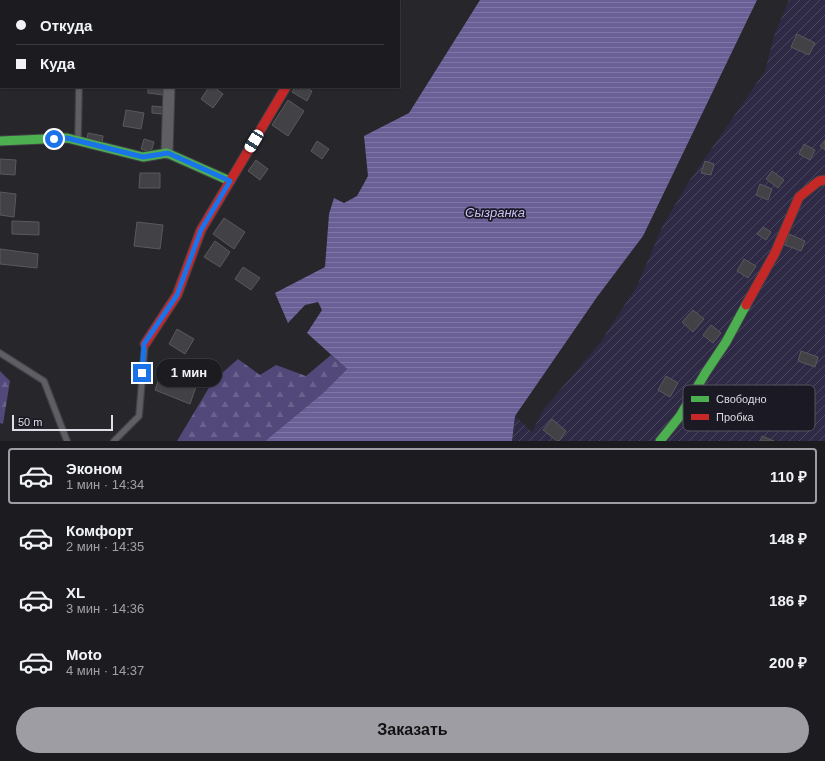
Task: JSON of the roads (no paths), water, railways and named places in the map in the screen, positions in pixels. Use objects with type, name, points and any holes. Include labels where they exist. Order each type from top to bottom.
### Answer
[{"type":"street","points":[[168,153],[169,88]]},
{"type":"street","points":[[144,344],[177,295],[201,230],[285,88]]},
{"type":"street","points":[[0,141],[67,138],[78,142],[143,157],[168,153],[230,181]]},
{"type":"street","points":[[698,385],[726,342],[775,253],[799,197],[819,181],[825,180]]},
{"type":"street","points":[[660,441],[683,411]]},
{"type":"lane","points":[[78,142],[79,88]]},
{"type":"lane","points":[[114,441],[139,416],[144,344]]},
{"type":"lane","points":[[0,353],[44,381],[67,441]]},
{"type":"water","name":"Сызранка","points":[[480,0],[757,0],[643,236],[597,297],[515,416],[512,441],[265,441],[323,393],[347,369],[307,333],[322,310],[318,302],[305,305],[288,323],[275,293],[325,267],[329,214],[334,198],[344,203],[357,196],[368,176],[364,136],[409,113]]}]
